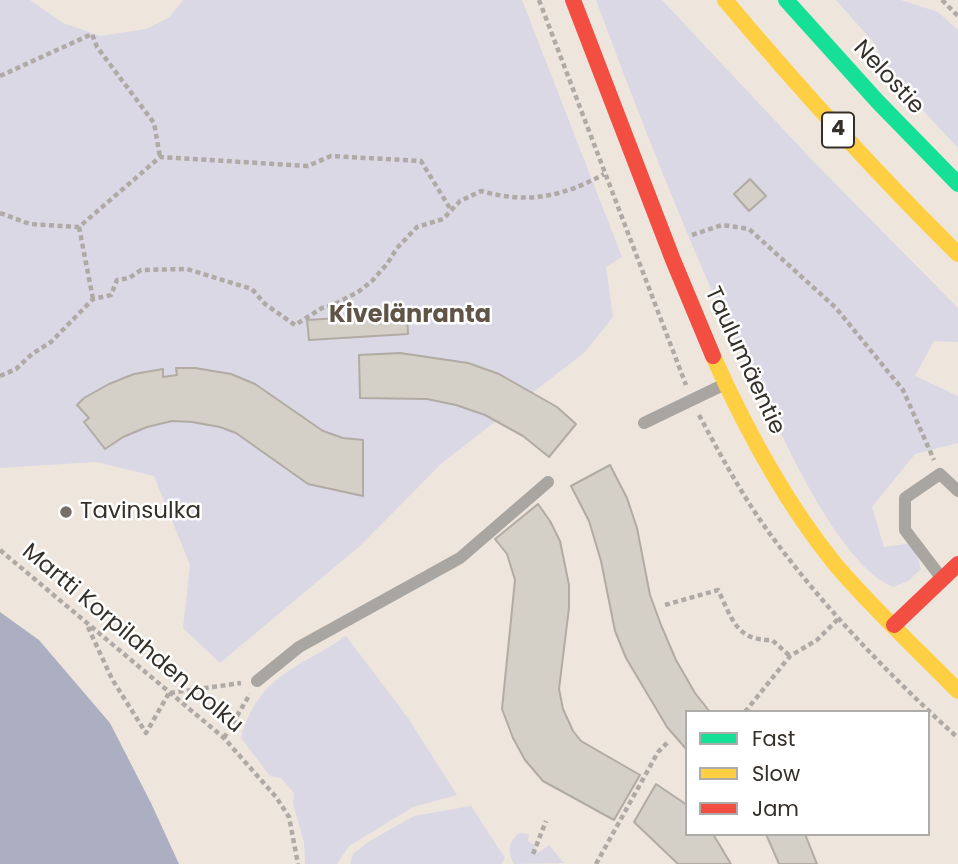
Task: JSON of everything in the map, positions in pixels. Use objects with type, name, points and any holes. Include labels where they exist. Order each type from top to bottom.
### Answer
[{"type":"main road","name":"Taulumäentie","points":[[573,0],[687,296],[725,384],[783,492],[865,599],[958,691]]},
{"type":"main road","name":"4","points":[[726,0],[805,95],[893,190],[958,254]]},
{"type":"main road","name":"Nelostie","points":[[786,0],[878,102],[958,184]]},
{"type":"main road","points":[[894,625],[958,564]]},
{"type":"lane","points":[[644,423],[725,384]]},
{"type":"lane","points":[[942,579],[905,530],[905,498],[940,474],[958,491]]},
{"type":"lane","points":[[257,681],[299,647],[460,558],[548,482]]},
{"type":"path","points":[[942,0],[958,16]]},
{"type":"path","points":[[0,76],[92,34],[97,47],[153,123],[160,157]]},
{"type":"path","points":[[0,213],[30,224],[79,227],[160,157],[308,166],[331,156],[421,161],[451,211]]},
{"type":"path","points":[[0,376],[16,369],[32,354],[51,342],[93,299],[111,295],[117,280],[129,278],[141,270],[187,269],[252,289],[265,304],[295,325],[322,308],[358,292],[372,281],[417,227],[443,219],[460,201],[481,191],[506,198],[534,198],[578,189],[604,174]]},
{"type":"path","points":[[79,227],[93,299]]},
{"type":"path","points":[[749,229],[836,308],[903,390],[940,474]]},
{"type":"path","name":"Martti Korpilahden polku","points":[[0,550],[224,738],[276,797],[289,817],[298,864]]},
{"type":"path","points":[[666,605],[718,590],[735,625],[747,636],[772,640],[790,656]]},
{"type":"path","points":[[747,710],[790,656],[817,640],[838,619],[930,710]]},
{"type":"path","points":[[86,623],[112,680],[146,733],[169,693],[257,681]]},
{"type":"path","points":[[224,738],[257,681]]},
{"type":"path","points":[[930,710],[958,738]]},
{"type":"path","points":[[596,864],[659,752],[668,742]]},
{"type":"path","points":[[533,854],[546,821]]},
{"type":"shaded area","points":[[0,0],[30,0],[63,23],[100,36],[146,29],[170,17],[183,0],[522,0],[622,257],[606,267],[613,317],[585,352],[442,463],[361,545],[220,663],[183,628],[190,565],[154,476],[96,462],[0,468]]},
{"type":"shaded area","points":[[596,0],[662,0],[812,160],[958,308],[958,342],[934,341],[915,376],[958,396],[958,443],[915,454],[872,507],[884,547],[913,543],[921,569],[908,581],[893,587],[873,574],[853,554],[816,501],[708,282],[650,142]]},
{"type":"shaded area","points":[[836,0],[901,0],[938,12],[958,30],[958,148],[888,73],[875,44]]},
{"type":"shaded area","points":[[346,636],[408,718],[457,795],[413,807],[349,846],[337,864],[305,864],[304,842],[293,804],[294,793],[281,778],[270,776],[241,738],[248,717],[269,687],[296,666]]},
{"type":"shaded area","points":[[471,806],[505,858],[501,864],[350,864],[353,854],[368,842],[414,816]]},
{"type":"shaded area","points":[[519,833],[529,834],[528,841],[538,853],[549,845],[564,863],[514,864],[510,847]]},
{"type":"water","points":[[0,612],[39,640],[110,723],[179,864],[0,864]]},
{"type":"building","points":[[750,179],[766,196],[749,211],[734,194]]},
{"type":"building","points":[[407,314],[408,334],[309,340],[307,320]]},
{"type":"building","points":[[400,353],[468,363],[499,374],[557,407],[576,424],[549,457],[523,436],[485,415],[456,405],[427,399],[360,398],[359,355]]},
{"type":"building","points":[[176,368],[231,374],[255,384],[323,431],[343,438],[363,440],[363,496],[308,484],[236,433],[220,427],[172,421],[123,437],[105,449],[84,422],[89,418],[77,405],[109,384],[134,374],[163,369],[163,377],[177,375]]},
{"type":"building","points":[[610,465],[627,498],[637,528],[650,595],[661,625],[676,660],[708,710],[685,710],[685,748],[667,727],[626,658],[615,631],[601,561],[589,521],[571,486]]},
{"type":"building","points":[[538,504],[560,541],[569,585],[569,608],[559,689],[563,709],[581,741],[640,775],[614,820],[543,781],[525,760],[502,709],[515,580],[507,554],[495,539]]},
{"type":"building","points":[[656,784],[685,804],[685,836],[714,836],[731,864],[678,864],[634,822]]},
{"type":"building","points":[[767,836],[806,836],[817,864],[779,864]]},
{"type":"traffic: fast","points":[[786,0],[878,102],[958,184]]},
{"type":"traffic: slow","points":[[725,0],[838,130],[958,254]]},
{"type":"traffic: slow","points":[[713,356],[767,464],[816,540],[864,597],[958,691]]},
{"type":"traffic: jam","points":[[573,0],[713,356]]},
{"type":"traffic: jam","points":[[894,625],[958,564]]},
{"type":"place","name":"Tavinsulka","points":[[66,512]]},
{"type":"district","name":"Kivelänranta","points":[[410,316]]}]
